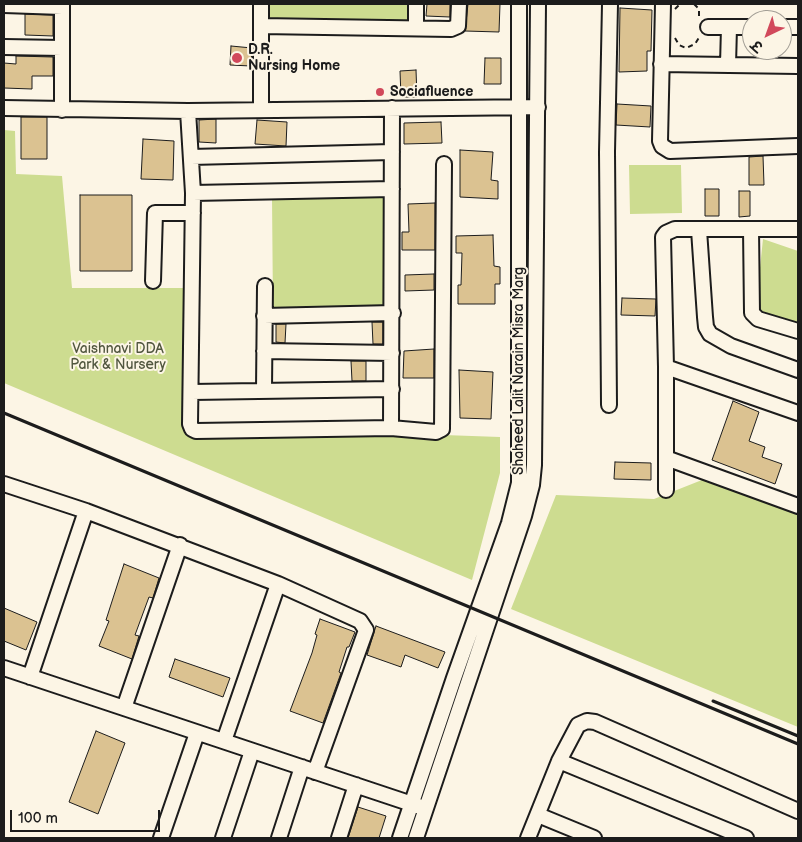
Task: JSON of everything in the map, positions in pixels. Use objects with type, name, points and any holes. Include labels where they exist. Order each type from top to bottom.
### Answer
[{"type":"street","points":[[261,4],[261,109]]},
{"type":"street","points":[[416,4],[416,28]]},
{"type":"street","points":[[261,26],[455,28],[460,21],[459,4]]},
{"type":"street","name":"Shaheed Lalit Narain Misra Marg","points":[[400,838],[509,524],[519,483],[519,4]]},
{"type":"street","name":"Shaheed Lalit Narain Misra Marg","points":[[416,838],[524,516],[532,485],[534,465],[538,4]]},
{"type":"street","points":[[609,404],[607,152],[610,4]]},
{"type":"street","points":[[4,5],[62,5],[62,110]]},
{"type":"street","points":[[668,7],[661,64],[660,141],[665,150],[798,146]]},
{"type":"street","points":[[708,27],[742,27]]},
{"type":"street","points":[[728,65],[729,27]]},
{"type":"street","points":[[4,47],[62,48]]},
{"type":"street","points":[[661,64],[798,66]]},
{"type":"street","points":[[4,108],[188,111],[538,107]]},
{"type":"street","points":[[391,428],[393,313],[392,108]]},
{"type":"street","points":[[188,111],[193,193],[192,392],[190,424],[192,429],[196,430],[391,428],[436,432],[442,429],[444,164]]},
{"type":"street","points":[[191,157],[392,152]]},
{"type":"street","points":[[193,193],[392,189]]},
{"type":"street","points":[[153,281],[155,213],[193,213]]},
{"type":"street","points":[[666,490],[666,367],[661,242],[670,230],[798,229]]},
{"type":"street","points":[[699,230],[706,327],[710,334],[731,346],[798,370]]},
{"type":"street","points":[[751,230],[752,313],[758,319],[798,331]]},
{"type":"street","points":[[264,390],[265,286]]},
{"type":"street","points":[[264,316],[393,313]]},
{"type":"street","points":[[264,351],[392,353]]},
{"type":"street","points":[[666,367],[798,413]]},
{"type":"street","points":[[192,392],[392,389]]},
{"type":"street","points":[[666,458],[798,506]]},
{"type":"street","points":[[4,484],[180,545],[278,584],[360,621],[366,630],[279,838]]},
{"type":"street","points":[[30,677],[86,511]]},
{"type":"street","points":[[124,708],[180,545]]},
{"type":"street","points":[[224,741],[278,584]]},
{"type":"street","points":[[4,668],[426,809]]},
{"type":"street","points":[[528,838],[559,761],[578,725],[587,721],[595,722],[798,811]]},
{"type":"street","points":[[161,838],[197,733]]},
{"type":"street","points":[[223,838],[252,751]]},
{"type":"street","points":[[559,761],[746,838]]},
{"type":"street","points":[[339,838],[356,786]]},
{"type":"street","points":[[538,815],[594,838]]},
{"type":"path","points":[[668,7],[680,4]]},
{"type":"path","points":[[675,33],[675,41],[686,48]]},
{"type":"green space","points":[[270,4],[409,4],[409,24],[270,23]]},
{"type":"green space","name":"Vaishnavi DDA Park & Nursery","points":[[4,130],[15,131],[16,174],[62,176],[72,288],[184,288],[191,426],[500,437],[500,473],[472,580],[4,383]]},
{"type":"green space","points":[[629,165],[681,165],[682,213],[630,214]]},
{"type":"green space","points":[[272,198],[386,198],[387,309],[273,309]]},
{"type":"green space","points":[[763,239],[798,251],[798,325],[767,315],[756,306]]},
{"type":"green space","points":[[707,478],[798,511],[798,727],[511,609],[556,495],[654,499]]},
{"type":"building","points":[[427,4],[450,4],[450,17],[426,16]]},
{"type":"building","points":[[468,4],[500,4],[499,32],[465,31]]},
{"type":"building","points":[[620,8],[652,10],[651,51],[647,51],[647,71],[619,72]]},
{"type":"building","points":[[25,14],[53,15],[53,36],[25,35]]},
{"type":"building","points":[[231,46],[252,48],[251,66],[230,65]]},
{"type":"building","points":[[16,56],[53,57],[53,76],[32,76],[32,89],[4,88],[4,63],[16,64]]},
{"type":"building","points":[[485,58],[501,58],[501,84],[484,84]]},
{"type":"building","points":[[416,70],[417,97],[401,97],[400,71]]},
{"type":"building","points":[[617,104],[651,106],[650,127],[616,125]]},
{"type":"building","points":[[21,117],[47,117],[47,159],[21,159]]},
{"type":"building","points":[[216,119],[216,143],[199,142],[199,120]]},
{"type":"building","points":[[257,120],[287,122],[286,146],[255,144]]},
{"type":"building","points":[[441,122],[442,143],[404,144],[404,123]]},
{"type":"building","points":[[143,139],[174,141],[173,180],[141,179]]},
{"type":"building","points":[[460,150],[493,152],[491,180],[498,181],[498,199],[460,197]]},
{"type":"building","points":[[763,156],[764,185],[749,185],[749,157]]},
{"type":"building","points":[[705,189],[719,189],[719,216],[705,216]]},
{"type":"building","points":[[739,191],[750,191],[750,216],[739,217]]},
{"type":"building","points":[[80,195],[132,195],[132,271],[80,271]]},
{"type":"building","points":[[435,203],[435,250],[402,250],[402,232],[409,232],[408,204]]},
{"type":"building","points":[[493,235],[494,266],[500,267],[500,284],[495,284],[495,304],[458,304],[458,285],[461,285],[462,253],[456,253],[456,236]]},
{"type":"building","points":[[434,274],[434,290],[405,291],[405,275]]},
{"type":"building","points":[[622,298],[656,299],[655,316],[621,315]]},
{"type":"building","points":[[372,322],[383,322],[383,344],[373,344]]},
{"type":"building","points":[[276,324],[286,324],[285,343],[276,342]]},
{"type":"building","points":[[434,349],[434,378],[403,378],[404,351]]},
{"type":"building","points":[[351,361],[366,361],[366,381],[352,381]]},
{"type":"building","points":[[459,370],[493,372],[491,419],[460,418]]},
{"type":"building","points":[[733,401],[759,412],[749,441],[765,447],[762,457],[782,464],[775,484],[712,460]]},
{"type":"building","points":[[615,462],[651,463],[651,480],[614,479]]},
{"type":"building","points":[[124,564],[159,578],[153,598],[149,597],[135,635],[139,636],[132,659],[99,646],[109,621],[106,620]]},
{"type":"building","points":[[4,608],[37,622],[26,650],[4,641]]},
{"type":"building","points":[[320,619],[355,632],[349,647],[347,647],[339,672],[341,673],[323,723],[290,711],[312,653]]},
{"type":"building","points":[[376,626],[445,652],[438,668],[405,655],[401,667],[367,655]]},
{"type":"building","points":[[175,659],[230,678],[223,697],[169,677]]},
{"type":"building","points":[[96,731],[125,743],[98,814],[69,802]]},
{"type":"building","points":[[358,807],[386,816],[379,838],[348,838]]},
{"type":"railway","points":[[4,413],[798,744]]},
{"type":"railway","points":[[713,701],[798,736]]},
{"type":"place","name":"D.R. Nursing Home","points":[[237,58]]},
{"type":"place","name":"Sociafluence","points":[[380,92]]}]
